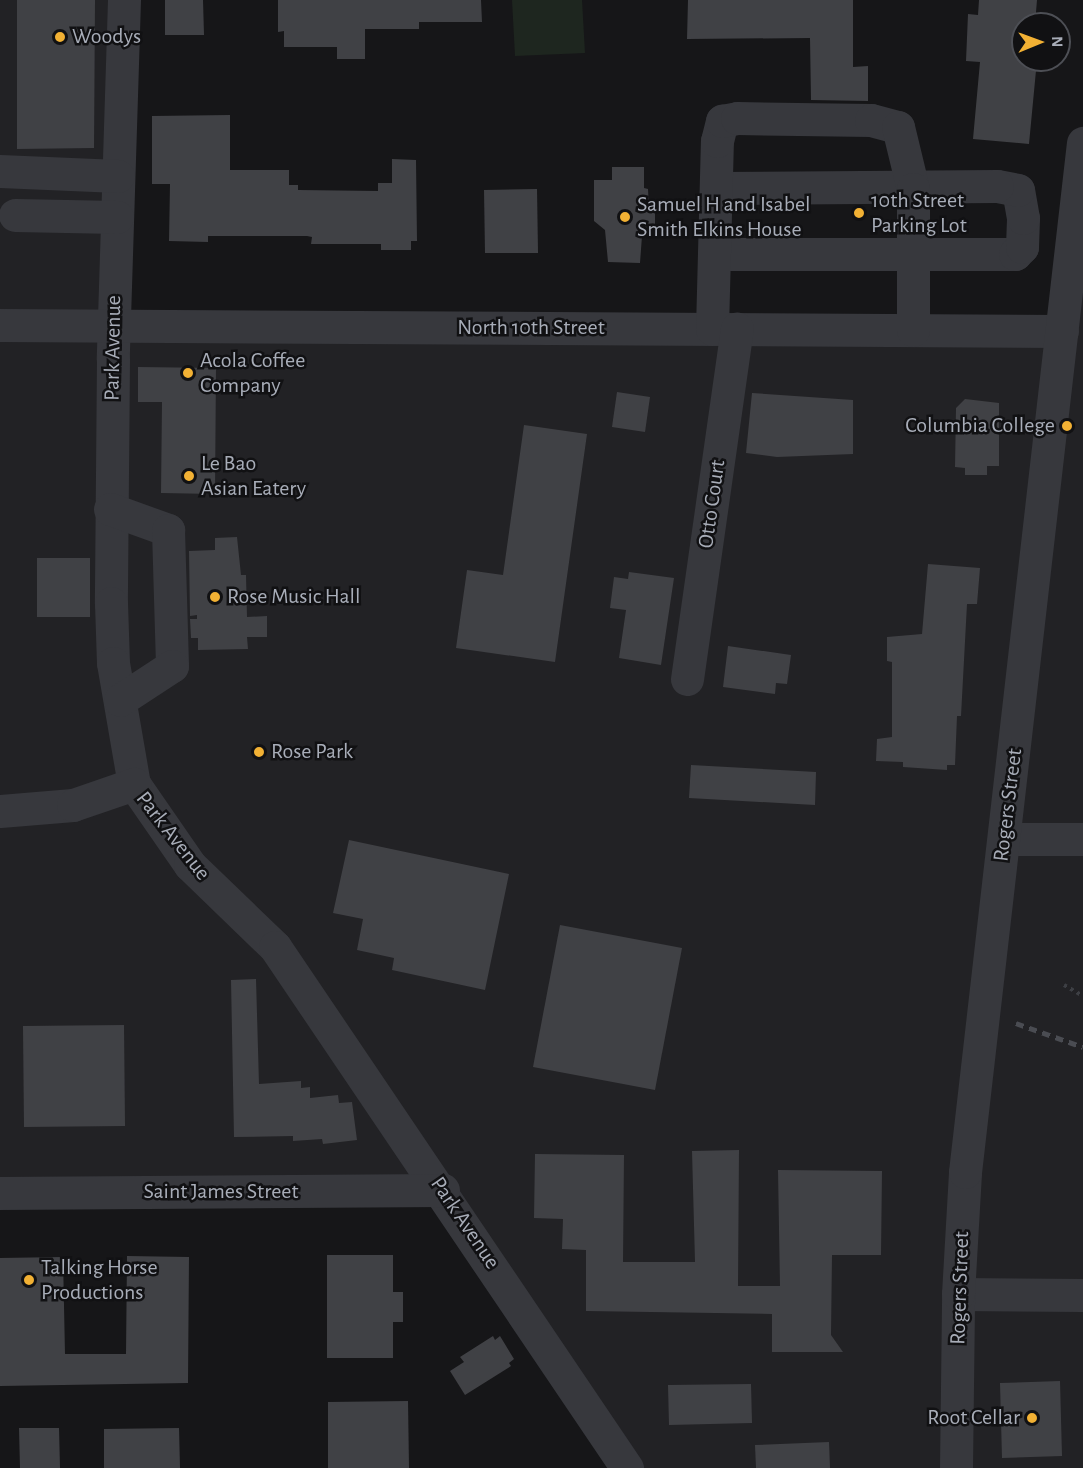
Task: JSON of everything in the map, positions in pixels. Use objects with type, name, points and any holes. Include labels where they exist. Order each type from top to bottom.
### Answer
[{"type":"street","name":"Park Avenue","points":[[124,0],[113,325],[110,509],[113,663],[134,784],[190,865],[276,947],[443,1190],[627,1468]]},
{"type":"street","name":"Otto Court","points":[[687,680],[725,329],[714,254],[716,188],[722,121],[736,118],[871,120],[898,128],[913,189]]},
{"type":"street","name":"Rogers Street","points":[[956,1468],[958,1293],[965,1172],[1005,839],[1083,143]]},
{"type":"street","points":[[0,171],[118,176]]},
{"type":"street","points":[[714,254],[1015,254],[1022,247],[1023,218],[1018,190],[997,186],[913,189],[716,188]]},
{"type":"street","points":[[913,189],[913,330]]},
{"type":"street","points":[[15,215],[117,217]]},
{"type":"street","name":"North 10th Street","points":[[0,325],[1062,331]]},
{"type":"street","points":[[110,509],[168,530],[172,666],[120,700]]},
{"type":"street","points":[[0,810],[73,805],[134,784]]},
{"type":"street","points":[[1005,839],[1083,839]]},
{"type":"street","name":"Saint James Street","points":[[0,1193],[443,1190]]},
{"type":"street","points":[[958,1293],[1083,1295]]},
{"type":"path","points":[[1064,985],[1083,996]]},
{"type":"shaded area","points":[[0,0],[124,0],[113,325],[1061,331],[1083,144],[1083,1468],[630,1468],[443,1190],[0,1196]]},
{"type":"shaded area","points":[[512,0],[582,0],[585,53],[515,56]]},
{"type":"building","points":[[17,0],[95,0],[94,148],[17,149]]},
{"type":"building","points":[[165,0],[203,0],[204,35],[165,35]]},
{"type":"building","points":[[278,0],[481,0],[482,22],[419,22],[419,29],[365,29],[365,59],[337,59],[337,47],[284,47],[284,31],[278,32]]},
{"type":"building","points":[[688,0],[853,0],[853,67],[868,66],[868,101],[811,100],[810,38],[687,39]]},
{"type":"building","points":[[979,0],[1037,0],[1036,12],[1011,12],[1011,72],[1036,72],[1029,144],[973,139],[980,62],[966,61],[968,14],[978,15]]},
{"type":"building","points":[[230,115],[230,170],[289,170],[289,185],[298,185],[298,190],[378,191],[378,183],[392,183],[392,159],[416,160],[417,241],[411,241],[411,250],[381,250],[381,244],[311,244],[312,237],[307,236],[208,236],[208,242],[169,241],[170,184],[152,184],[152,116]]},
{"type":"building","name":"Samuel H and Isabel Smith Elkins House","points":[[612,167],[644,167],[644,188],[648,189],[649,208],[655,213],[655,224],[642,236],[640,263],[608,262],[605,230],[594,221],[594,180],[612,180]]},
{"type":"building","points":[[537,189],[538,253],[485,253],[484,190]]},
{"type":"building","points":[[138,367],[216,368],[215,494],[161,493],[162,402],[138,402]]},
{"type":"building","points":[[617,392],[650,397],[645,432],[612,427]]},
{"type":"building","points":[[752,393],[853,400],[853,454],[777,457],[746,453]]},
{"type":"building","points":[[965,399],[999,403],[999,466],[987,466],[987,475],[965,475],[965,468],[955,467],[956,408]]},
{"type":"building","points":[[524,425],[587,434],[555,662],[456,648],[467,570],[503,575]]},
{"type":"building","name":"Rose Music Hall","points":[[237,537],[241,575],[246,575],[247,617],[267,616],[267,637],[247,637],[248,649],[198,650],[198,638],[191,638],[190,619],[197,619],[197,615],[190,616],[189,551],[215,550],[215,538]]},
{"type":"building","points":[[37,558],[90,558],[90,617],[37,617]]},
{"type":"building","points":[[928,564],[980,568],[977,604],[967,604],[961,716],[957,716],[955,765],[947,765],[947,770],[903,767],[903,762],[876,761],[877,739],[892,737],[892,662],[887,661],[887,637],[922,634]]},
{"type":"building","points":[[629,572],[674,578],[661,665],[619,658],[626,610],[610,608],[614,577],[628,579]]},
{"type":"building","points":[[728,646],[791,655],[787,684],[776,683],[775,694],[723,687]]},
{"type":"building","points":[[691,765],[816,772],[815,805],[689,798]]},
{"type":"building","points":[[349,840],[509,874],[485,990],[392,970],[394,958],[357,950],[363,919],[333,913]]},
{"type":"building","points":[[560,925],[682,948],[655,1090],[533,1067]]},
{"type":"building","points":[[256,979],[259,1084],[301,1081],[301,1088],[310,1087],[310,1098],[338,1095],[339,1103],[352,1102],[357,1140],[323,1144],[322,1139],[293,1141],[293,1136],[234,1137],[231,980]]},
{"type":"building","points":[[124,1025],[125,1126],[24,1127],[23,1026]]},
{"type":"building","points":[[739,1150],[738,1286],[780,1286],[778,1170],[882,1171],[881,1255],[832,1255],[831,1335],[843,1352],[772,1352],[772,1314],[586,1311],[586,1250],[562,1249],[563,1219],[534,1218],[535,1154],[624,1155],[623,1262],[695,1262],[692,1151]]},
{"type":"building","points":[[327,1255],[393,1255],[393,1292],[403,1292],[403,1322],[393,1322],[393,1358],[327,1358]]},
{"type":"building","points":[[127,1256],[189,1257],[188,1383],[0,1386],[0,1258],[63,1257],[65,1354],[126,1354]]},
{"type":"building","points":[[493,1336],[495,1340],[500,1336],[514,1359],[509,1363],[511,1366],[465,1395],[450,1371],[464,1362],[460,1357]]},
{"type":"building","points":[[1060,1381],[1062,1456],[1002,1458],[1000,1383]]},
{"type":"building","points":[[751,1384],[752,1423],[669,1425],[668,1385]]},
{"type":"building","points":[[408,1401],[409,1468],[328,1468],[328,1402]]},
{"type":"building","points":[[19,1428],[59,1428],[60,1468],[20,1468]]},
{"type":"building","points":[[179,1428],[180,1468],[104,1468],[104,1429]]},
{"type":"building","points":[[829,1442],[830,1468],[756,1468],[755,1445]]},
{"type":"railway","points":[[1016,1023],[1083,1047]]},
{"type":"place","name":"Woodys","points":[[60,37]]},
{"type":"place","name":"10th Street Parking Lot","points":[[859,213]]},
{"type":"place","name":"Samuel H and Isabel Smith Elkins House","points":[[625,217]]},
{"type":"place","name":"Acola Coffee Company","points":[[188,373]]},
{"type":"place","name":"Columbia College","points":[[1067,426]]},
{"type":"place","name":"Le Bao Asian Eatery","points":[[189,476]]},
{"type":"place","name":"Rose Music Hall","points":[[215,597]]},
{"type":"place","name":"Rose Park","points":[[259,752]]},
{"type":"place","name":"Talking Horse Productions","points":[[29,1280]]},
{"type":"place","name":"Root Cellar","points":[[1032,1418]]}]
